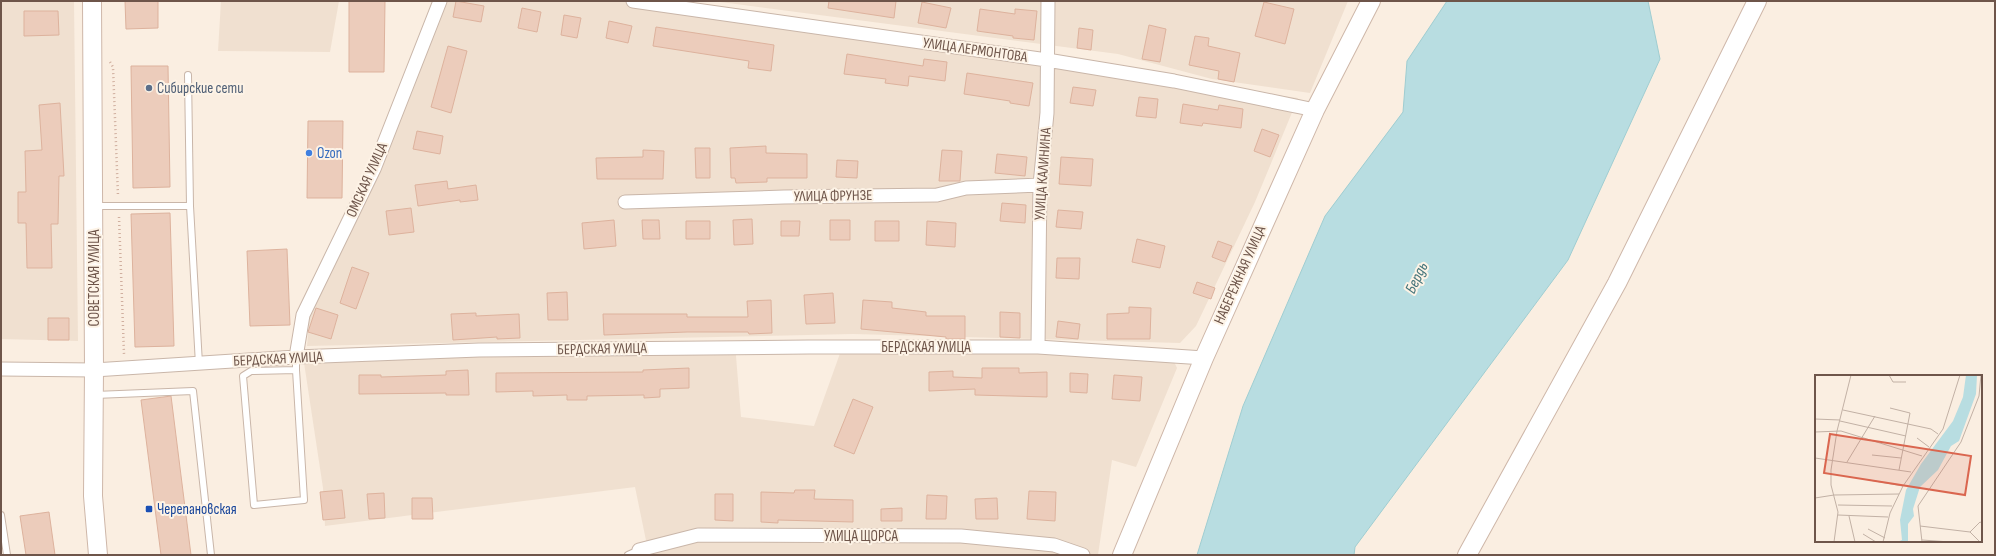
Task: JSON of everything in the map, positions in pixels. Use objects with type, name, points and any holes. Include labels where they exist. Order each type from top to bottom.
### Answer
[{"type":"street","name":"СОВЕТСКАЯ УЛИЦА","points":[[92,1],[94,206],[93,496],[98,555]]},
{"type":"street","name":"ОМСКАЯ УЛИЦА","points":[[296,364],[303,315],[374,168],[440,1]]},
{"type":"street","name":"УЛИЦА ЛЕРМОНТОВА","points":[[633,1],[1046,60],[1174,81],[1314,110]]},
{"type":"street","name":"УЛИЦА КАЛИНИНА","points":[[1038,347],[1040,185],[1047,113],[1046,60],[1048,1]]},
{"type":"street","name":"НАБЕРЕЖНАЯ УЛИЦА","points":[[1122,555],[1204,358],[1314,110],[1371,1]]},
{"type":"street","points":[[1466,555],[1617,283],[1757,1]]},
{"type":"street","name":"УЛИЦА ФРУНЗЕ","points":[[625,202],[784,197],[937,195],[966,188],[1040,185]]},
{"type":"street","name":"БЕРДСКАЯ УЛИЦА","points":[[1,369],[94,370],[199,364],[296,364],[479,350],[809,346],[1038,347],[1204,358]]},
{"type":"street","name":"УЛИЦА ЩОРСА","points":[[634,553],[698,535],[961,536],[1054,545],[1083,555]]},
{"type":"lane","points":[[188,75],[190,206],[199,364]]},
{"type":"lane","points":[[94,206],[190,206]]},
{"type":"lane","points":[[296,364],[304,500],[254,505],[243,376],[250,371],[296,364]]},
{"type":"lane","points":[[94,395],[193,391],[211,555]]},
{"type":"lane","points":[[1,516],[7,555]]},
{"type":"path","points":[[106,56],[113,67],[124,368]]},
{"type":"shaded area","points":[[1,1],[74,1],[78,341],[1,339]]},
{"type":"shaded area","points":[[221,1],[339,1],[330,52],[218,51]]},
{"type":"shaded area","points":[[446,1],[654,1],[1174,81],[1298,98],[1255,202],[1196,326],[1180,343],[853,334],[307,346],[310,310]]},
{"type":"shaded area","points":[[713,1],[1348,1],[1310,93],[1212,79],[1118,54]]},
{"type":"shaded area","points":[[735,344],[741,417],[814,426],[843,345],[1169,351],[1177,368],[1136,467],[1112,460],[1098,555],[649,555],[635,487],[325,526],[323,488],[303,356]]},
{"type":"water","name":"Бердь","points":[[1447,1],[1648,1],[1660,59],[1568,260],[1355,547],[1354,555],[1197,555],[1243,406],[1325,216],[1403,112],[1407,61]]},
{"type":"building","points":[[125,1],[158,1],[158,28],[126,29]]},
{"type":"building","points":[[349,1],[385,1],[384,72],[349,72]]},
{"type":"building","points":[[456,1],[484,6],[481,22],[453,17]]},
{"type":"building","points":[[829,1],[896,1],[894,18],[828,8]]},
{"type":"building","points":[[922,2],[951,8],[946,28],[918,23]]},
{"type":"building","points":[[1264,2],[1294,9],[1285,44],[1255,36]]},
{"type":"building","points":[[522,8],[541,12],[537,32],[518,28]]},
{"type":"building","points":[[980,9],[1015,14],[1015,9],[1037,11],[1034,40],[1013,38],[1013,36],[977,31]]},
{"type":"building","points":[[24,11],[58,11],[59,35],[24,36]]},
{"type":"building","points":[[564,15],[581,18],[577,38],[561,35]]},
{"type":"building","points":[[609,21],[632,26],[628,43],[606,38]]},
{"type":"building","points":[[1149,25],[1166,29],[1160,62],[1142,59]]},
{"type":"building","points":[[656,27],[774,45],[771,71],[748,68],[749,61],[653,46]]},
{"type":"building","points":[[1079,28],[1093,30],[1091,50],[1077,48]]},
{"type":"building","points":[[1195,36],[1209,38],[1208,46],[1240,53],[1234,82],[1218,79],[1219,71],[1189,65]]},
{"type":"building","points":[[448,46],[467,51],[451,113],[431,107]]},
{"type":"building","points":[[847,54],[923,66],[924,59],[947,62],[945,81],[909,76],[908,86],[885,83],[886,79],[844,74]]},
{"type":"building","points":[[131,66],[168,66],[170,187],[133,188]]},
{"type":"building","points":[[967,73],[1033,83],[1029,106],[1010,103],[1010,101],[964,94]]},
{"type":"building","points":[[1073,87],[1096,90],[1093,106],[1070,103]]},
{"type":"building","points":[[1139,97],[1158,99],[1156,118],[1136,116]]},
{"type":"building","points":[[60,103],[64,176],[59,176],[58,224],[51,224],[52,268],[27,268],[26,223],[18,223],[18,192],[26,192],[25,151],[42,150],[39,105]]},
{"type":"building","points":[[1183,104],[1218,110],[1219,105],[1243,109],[1241,128],[1203,123],[1202,126],[1180,123]]},
{"type":"building","points":[[308,121],[343,121],[342,198],[307,198]]},
{"type":"building","points":[[1262,129],[1279,135],[1270,157],[1254,151]]},
{"type":"building","points":[[417,131],[443,136],[440,154],[413,149]]},
{"type":"building","points":[[766,146],[766,153],[807,154],[807,178],[767,178],[767,182],[736,183],[735,178],[731,178],[730,148]]},
{"type":"building","points":[[695,148],[710,148],[710,178],[696,178]]},
{"type":"building","points":[[643,150],[664,151],[663,179],[597,179],[596,158],[643,157]]},
{"type":"building","points":[[942,150],[962,151],[960,181],[939,181]]},
{"type":"building","points":[[997,154],[1027,157],[1025,176],[995,173]]},
{"type":"building","points":[[1061,157],[1093,159],[1091,186],[1059,184]]},
{"type":"building","points":[[837,160],[858,161],[857,178],[836,177]]},
{"type":"building","points":[[447,181],[448,189],[476,185],[478,200],[460,202],[460,200],[418,206],[415,185]]},
{"type":"building","points":[[1002,203],[1026,205],[1025,223],[1000,221]]},
{"type":"building","points":[[411,208],[414,232],[389,235],[386,211]]},
{"type":"building","points":[[1058,210],[1083,212],[1081,229],[1056,227]]},
{"type":"building","points":[[170,213],[174,346],[135,347],[131,214]]},
{"type":"building","points":[[752,219],[753,244],[734,245],[733,220]]},
{"type":"building","points":[[614,220],[616,246],[584,249],[582,223]]},
{"type":"building","points":[[642,220],[659,220],[660,239],[643,239]]},
{"type":"building","points":[[830,220],[850,220],[850,240],[830,240]]},
{"type":"building","points":[[686,221],[710,221],[710,239],[686,239]]},
{"type":"building","points":[[781,221],[800,221],[799,236],[781,236]]},
{"type":"building","points":[[875,221],[899,221],[899,241],[875,241]]},
{"type":"building","points":[[927,221],[956,223],[955,247],[926,245]]},
{"type":"building","points":[[1137,239],[1165,246],[1160,268],[1132,262]]},
{"type":"building","points":[[1218,241],[1232,246],[1225,262],[1212,257]]},
{"type":"building","points":[[287,249],[290,325],[250,326],[247,251]]},
{"type":"building","points":[[1057,258],[1080,258],[1079,279],[1056,278]]},
{"type":"building","points":[[352,267],[369,273],[356,309],[340,303]]},
{"type":"building","points":[[1197,282],[1215,288],[1211,299],[1193,293]]},
{"type":"building","points":[[567,292],[568,320],[548,320],[547,293]]},
{"type":"building","points":[[833,293],[835,323],[806,324],[804,295]]},
{"type":"building","points":[[771,300],[772,333],[749,334],[748,332],[687,332],[604,335],[603,314],[687,314],[687,317],[748,317],[747,301]]},
{"type":"building","points":[[863,300],[892,302],[892,308],[926,312],[926,316],[965,316],[965,339],[946,339],[946,337],[861,329]]},
{"type":"building","points":[[1129,307],[1151,308],[1150,339],[1107,339],[1107,314],[1129,313]]},
{"type":"building","points":[[316,308],[338,315],[331,339],[308,332]]},
{"type":"building","points":[[1000,312],[1020,313],[1020,338],[1000,337]]},
{"type":"building","points":[[476,313],[476,316],[519,314],[520,338],[497,339],[497,337],[453,340],[451,314]]},
{"type":"building","points":[[48,318],[69,318],[69,340],[48,340]]},
{"type":"building","points":[[1058,321],[1080,324],[1078,339],[1056,337]]},
{"type":"building","points":[[689,368],[689,388],[660,389],[660,397],[644,398],[644,395],[587,396],[587,400],[567,400],[567,395],[533,396],[533,391],[496,392],[496,373],[643,372],[643,370]]},
{"type":"building","points":[[982,368],[1019,368],[1019,373],[1047,372],[1047,397],[975,395],[975,389],[929,391],[929,372],[953,371],[953,377],[982,378]]},
{"type":"building","points":[[468,370],[469,395],[446,395],[446,393],[359,394],[359,375],[381,375],[381,377],[446,375],[446,371]]},
{"type":"building","points":[[1070,373],[1088,374],[1087,393],[1070,392]]},
{"type":"building","points":[[1114,375],[1142,377],[1140,401],[1112,399]]},
{"type":"building","points":[[171,396],[191,555],[161,555],[141,400]]},
{"type":"building","points":[[853,399],[873,407],[854,454],[834,446]]},
{"type":"building","points":[[342,490],[345,518],[323,520],[320,492]]},
{"type":"building","points":[[795,490],[815,490],[814,499],[853,500],[853,522],[778,520],[778,523],[761,522],[761,492],[794,493]]},
{"type":"building","points":[[1029,491],[1056,492],[1055,521],[1027,519]]},
{"type":"building","points":[[384,493],[385,518],[369,519],[367,494]]},
{"type":"building","points":[[715,494],[733,494],[733,521],[715,520]]},
{"type":"building","points":[[927,495],[947,496],[946,519],[926,519]]},
{"type":"building","points":[[412,498],[432,498],[433,519],[412,519]]},
{"type":"building","points":[[997,498],[998,519],[976,519],[975,499]]},
{"type":"building","points":[[902,508],[902,521],[881,521],[881,509]]},
{"type":"building","points":[[49,512],[55,555],[26,555],[20,516]]},
{"type":"place","name":"Сибирские сети","points":[[149,88]]},
{"type":"place","name":"Ozon","points":[[309,153]]},
{"type":"place","name":"Черепановская","points":[[149,509]]}]
